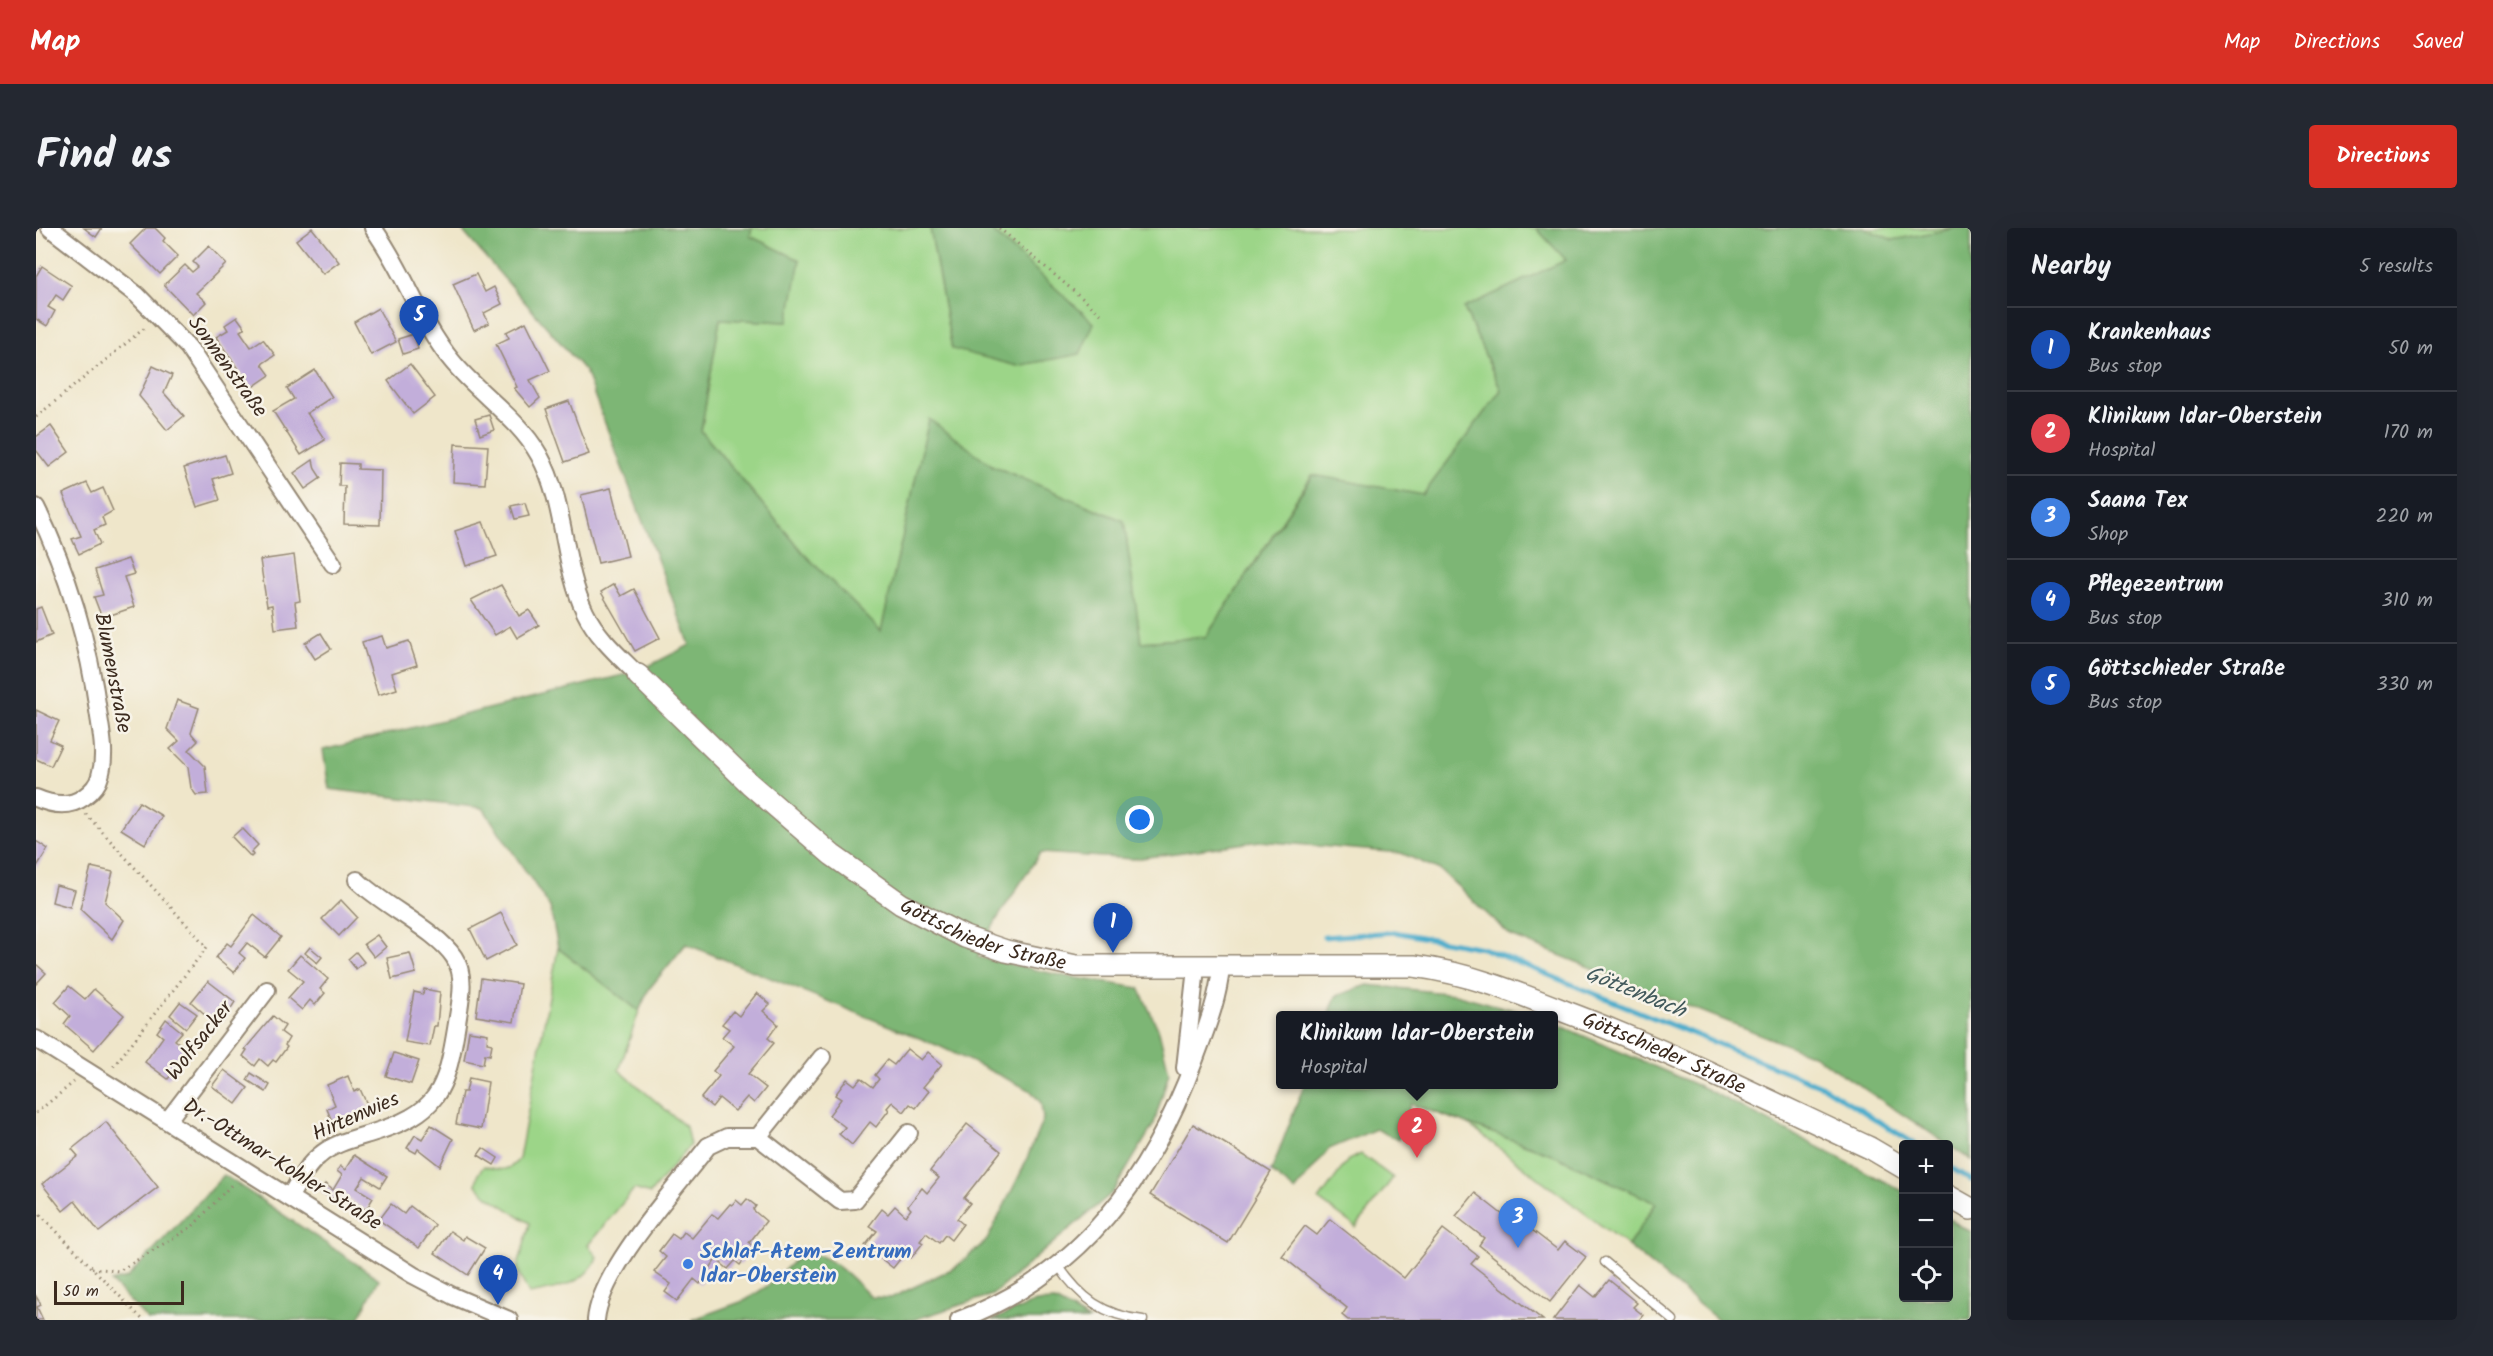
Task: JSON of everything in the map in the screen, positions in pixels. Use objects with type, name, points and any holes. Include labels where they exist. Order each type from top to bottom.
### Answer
[{"type":"street","name":"Sonnenstraße","points":[[50,228],[160,316],[188,347],[211,378],[333,564]]},
{"type":"street","name":"Göttschieder Straße","points":[[373,228],[396,262],[436,338],[452,361],[518,428],[537,453],[550,482],[586,614],[613,651],[741,777],[869,884],[935,924],[1006,951],[1076,966],[1196,968],[1414,966],[1444,970],[1486,981],[1635,1038],[1870,1148],[1899,1165]]},
{"type":"street","name":"Blumenstraße","points":[[36,507],[67,575],[95,684],[103,753],[102,768],[94,788],[80,800]]},
{"type":"street","points":[[36,798],[57,805],[80,800]]},
{"type":"street","name":"Hirtenwies","points":[[290,1196],[319,1156],[332,1148],[421,1113],[440,1091],[452,1056],[461,990],[456,961],[445,946],[357,880]]},
{"type":"street","points":[[1183,1092],[1196,968]]},
{"type":"street","points":[[959,1320],[1002,1302],[1038,1281],[1058,1265],[1110,1214],[1130,1188],[1158,1145],[1183,1092],[1217,998],[1221,968]]},
{"type":"street","name":"Wolfsacker","points":[[168,1120],[267,990]]},
{"type":"street","name":"Dr.-Ottmar-Kohler-Straße","points":[[36,1039],[246,1168],[413,1275],[453,1296],[509,1320]]},
{"type":"street","points":[[758,1137],[822,1057]]},
{"type":"street","points":[[596,1320],[597,1305],[615,1267],[708,1146],[727,1137],[758,1137],[840,1201],[855,1200],[909,1133]]},
{"type":"street","points":[[1953,1199],[1971,1209]]},
{"type":"lane","points":[[1605,1262],[1672,1320]]},
{"type":"lane","points":[[1058,1265],[1077,1290],[1095,1306],[1119,1316],[1143,1320]]},
{"type":"path","points":[[999,228],[1101,314]]},
{"type":"path","points":[[36,417],[160,316]]},
{"type":"path","points":[[80,800],[88,818],[207,947],[102,1080]]},
{"type":"path","points":[[36,1113],[77,1080],[85,1069]]},
{"type":"path","points":[[92,1268],[119,1271],[193,1226],[246,1168]]},
{"type":"path","points":[[36,1210],[143,1320]]},
{"type":"green space","points":[[460,228],[752,228],[750,236],[800,260],[788,322],[720,319],[701,431],[806,556],[881,631],[929,419],[993,466],[1124,521],[1141,642],[1206,637],[1313,475],[1423,495],[1501,390],[1464,308],[1566,260],[1536,228],[1863,228],[1893,240],[1956,228],[1971,228],[1971,1160],[1953,1148],[1953,1140],[1941,1140],[1815,1056],[1511,936],[1440,870],[1401,853],[1260,841],[1134,859],[1040,853],[997,919],[977,957],[1064,976],[1139,988],[1159,1031],[1169,1072],[1154,1124],[1113,1192],[992,1295],[913,1320],[691,1320],[746,1300],[769,1285],[803,1252],[832,1262],[871,1297],[891,1298],[956,1267],[987,1240],[1023,1168],[1043,1119],[1041,1103],[1030,1090],[939,1046],[686,944],[649,989],[639,1011],[558,948],[550,907],[483,808],[329,789],[323,750],[639,671],[690,645],[585,371]]},
{"type":"green space","points":[[752,228],[930,228],[952,349],[1093,323],[989,228],[1536,228],[1567,260],[1464,308],[1501,390],[1423,495],[1312,475],[1206,637],[1140,642],[1124,521],[993,466],[929,420],[881,632],[806,556],[701,431],[720,319],[788,322],[750,236]]},
{"type":"green space","points":[[930,228],[989,228],[1094,323],[1080,354],[1017,366],[952,349]]},
{"type":"green space","points":[[1863,228],[1956,228],[1893,240]]},
{"type":"green space","points":[[558,948],[639,1011],[619,1070],[686,1127],[690,1145],[650,1194],[634,1189],[588,1245],[597,1257],[585,1274],[569,1284],[529,1294],[517,1270],[530,1223],[489,1197],[476,1185],[478,1174],[484,1166],[504,1169],[512,1166],[519,1159]]},
{"type":"green space","points":[[1368,985],[1455,994],[1517,1011],[1330,1011],[1336,996]]},
{"type":"green space","points":[[1558,1025],[1706,1089],[1899,1189],[1899,1302],[1953,1302],[1953,1221],[1971,1232],[1971,1320],[1718,1320],[1628,1246],[1656,1203],[1549,1153],[1411,1104],[1398,1140],[1376,1129],[1329,1149],[1295,1191],[1271,1172],[1302,1089],[1558,1089]]},
{"type":"green space","points":[[1466,1123],[1549,1153],[1656,1203],[1628,1246]]},
{"type":"green space","points":[[1361,1154],[1393,1178],[1356,1227],[1319,1200],[1348,1160]]},
{"type":"green space","points":[[224,1175],[379,1279],[358,1320],[148,1320],[111,1282],[127,1278]]},
{"type":"green space","points":[[1055,1301],[1089,1320],[992,1320],[1036,1302]]},
{"type":"building","points":[[84,228],[102,228],[96,237]]},
{"type":"building","points":[[146,228],[155,228],[165,238],[163,241],[178,256],[160,274],[130,244]]},
{"type":"building","points":[[312,228],[339,262],[323,274],[296,240]]},
{"type":"building","points":[[209,246],[226,264],[196,293],[206,302],[193,315],[164,285],[185,265],[192,272],[198,267],[193,262]]},
{"type":"building","points":[[42,266],[72,286],[63,300],[56,295],[48,307],[55,311],[47,326],[36,319],[36,276]]},
{"type":"building","points":[[476,274],[485,292],[494,287],[502,304],[484,313],[489,323],[474,330],[453,284]]},
{"type":"building","points":[[378,308],[396,342],[371,355],[354,322]]},
{"type":"building","points":[[237,317],[245,328],[240,331],[251,347],[263,339],[275,355],[262,364],[270,375],[251,388],[216,337],[228,330],[225,325]]},
{"type":"building","points":[[526,322],[550,371],[530,380],[540,398],[530,407],[514,388],[517,387],[496,344],[509,338],[506,332]]},
{"type":"building","points":[[414,334],[418,349],[403,354],[398,339]]},
{"type":"building","points":[[410,364],[435,397],[413,414],[388,381]]},
{"type":"building","points":[[153,366],[172,375],[164,393],[184,416],[167,430],[139,396]]},
{"type":"building","points":[[315,370],[332,397],[307,413],[325,440],[301,455],[273,411],[294,399],[287,388]]},
{"type":"building","points":[[569,401],[589,454],[565,462],[546,409]]},
{"type":"building","points":[[489,415],[494,430],[480,435],[475,419]]},
{"type":"building","points":[[51,426],[69,452],[49,467],[36,450],[36,437]]},
{"type":"building","points":[[455,444],[488,446],[485,484],[453,482]]},
{"type":"building","points":[[225,455],[231,473],[213,479],[220,500],[197,507],[184,468]]},
{"type":"building","points":[[313,460],[315,469],[321,478],[305,489],[294,473]]},
{"type":"building","points":[[340,463],[358,464],[358,469],[381,470],[380,525],[344,524],[345,486],[339,486]]},
{"type":"building","points":[[87,483],[92,493],[103,488],[113,511],[102,517],[105,525],[94,530],[100,544],[79,554],[72,539],[81,536],[63,494]]},
{"type":"building","points":[[611,488],[628,556],[598,563],[581,495]]},
{"type":"building","points":[[525,503],[529,516],[515,519],[511,506]]},
{"type":"building","points":[[483,522],[497,556],[466,566],[455,531]]},
{"type":"building","points":[[294,555],[300,601],[295,602],[298,626],[275,629],[272,605],[267,606],[260,560]]},
{"type":"building","points":[[128,559],[134,574],[124,577],[134,607],[102,618],[94,597],[103,595],[95,570]]},
{"type":"building","points":[[614,584],[621,596],[634,589],[660,638],[635,651],[601,592]]},
{"type":"building","points":[[501,585],[519,616],[529,610],[539,625],[517,638],[510,626],[495,635],[471,600]]},
{"type":"building","points":[[41,607],[52,635],[36,642],[36,609]]},
{"type":"building","points":[[321,633],[331,649],[315,659],[305,643]]},
{"type":"building","points":[[382,636],[386,648],[409,641],[417,665],[392,673],[397,689],[378,695],[362,642]]},
{"type":"building","points":[[177,700],[199,708],[191,733],[198,741],[189,750],[205,766],[208,794],[196,795],[191,788],[188,767],[170,749],[179,741],[167,729]]},
{"type":"building","points":[[36,710],[59,721],[50,740],[61,745],[51,766],[36,759]]},
{"type":"building","points":[[139,802],[162,816],[145,844],[121,829]]},
{"type":"building","points":[[242,828],[258,845],[251,852],[253,855],[251,857],[232,837]]},
{"type":"building","points":[[36,841],[48,849],[36,868]]},
{"type":"building","points":[[91,867],[113,872],[105,902],[124,920],[112,939],[80,909]]},
{"type":"building","points":[[56,885],[75,890],[70,907],[52,902]]},
{"type":"building","points":[[341,900],[357,917],[339,936],[322,919]]},
{"type":"building","points":[[501,913],[517,945],[486,961],[470,929]]},
{"type":"building","points":[[254,915],[281,937],[265,957],[247,943],[239,953],[245,958],[234,973],[216,958],[227,943],[231,946]]},
{"type":"building","points":[[377,935],[386,947],[374,957],[364,944]]},
{"type":"building","points":[[310,947],[322,957],[317,963],[305,953]]},
{"type":"building","points":[[356,952],[364,962],[356,969],[348,959]]},
{"type":"building","points":[[410,953],[416,973],[392,979],[387,958]]},
{"type":"building","points":[[300,955],[328,979],[320,989],[325,993],[315,1005],[310,1000],[302,1010],[288,998],[303,981],[288,969]]},
{"type":"building","points":[[36,964],[46,973],[36,984]]},
{"type":"building","points":[[481,978],[520,984],[514,1022],[476,1016]]},
{"type":"building","points":[[208,981],[235,1002],[223,1021],[220,1019],[216,1024],[191,1002]]},
{"type":"building","points":[[69,986],[85,999],[94,989],[124,1015],[94,1050],[64,1024],[70,1016],[55,1002]]},
{"type":"building","points":[[424,989],[440,992],[437,1026],[434,1026],[430,1046],[405,1042],[414,992],[423,994]]},
{"type":"building","points":[[757,993],[770,1004],[763,1011],[778,1024],[768,1038],[774,1043],[748,1074],[766,1088],[754,1103],[747,1097],[735,1111],[719,1098],[712,1107],[701,1098],[719,1076],[713,1071],[734,1046],[722,1037],[729,1029],[722,1024],[733,1011],[739,1016]]},
{"type":"building","points":[[180,1002],[197,1014],[186,1028],[170,1015]]},
{"type":"building","points":[[273,1016],[285,1026],[281,1032],[289,1038],[285,1045],[287,1047],[276,1062],[273,1060],[268,1066],[260,1059],[255,1066],[243,1056],[247,1050],[245,1049]]},
{"type":"building","points":[[166,1019],[182,1032],[175,1040],[189,1051],[168,1079],[145,1062],[163,1037],[157,1032]]},
{"type":"building","points":[[469,1031],[488,1034],[487,1043],[492,1044],[490,1055],[485,1054],[483,1064],[464,1060]]},
{"type":"building","points":[[907,1049],[921,1060],[928,1052],[942,1064],[923,1087],[929,1091],[916,1108],[910,1104],[904,1112],[892,1102],[876,1127],[870,1122],[852,1145],[839,1134],[845,1127],[829,1115],[841,1099],[835,1095],[847,1079],[855,1085],[861,1078],[873,1087],[879,1079],[875,1075],[887,1060],[894,1065]]},
{"type":"building","points":[[394,1053],[419,1061],[411,1084],[386,1076]]},
{"type":"building","points":[[224,1070],[248,1088],[236,1104],[212,1086]]},
{"type":"building","points":[[251,1073],[270,1085],[266,1092],[247,1080]]},
{"type":"building","points":[[348,1076],[354,1092],[360,1089],[370,1111],[334,1126],[327,1109],[335,1105],[327,1085]]},
{"type":"building","points":[[469,1078],[488,1082],[481,1129],[456,1124],[462,1092],[466,1092]]},
{"type":"building","points":[[106,1122],[158,1187],[99,1232],[75,1201],[63,1211],[42,1184],[78,1156],[72,1149]]},
{"type":"building","points":[[967,1124],[1001,1151],[964,1198],[970,1203],[957,1219],[963,1224],[951,1240],[945,1235],[939,1243],[926,1233],[920,1241],[923,1243],[911,1258],[905,1253],[893,1268],[865,1246],[877,1231],[869,1226],[882,1209],[888,1214],[895,1206],[906,1216],[911,1209],[908,1206],[922,1188],[927,1193],[939,1178],[930,1171]]},
{"type":"building","points":[[1193,1124],[1271,1172],[1228,1243],[1150,1195]]},
{"type":"building","points":[[431,1125],[453,1139],[440,1166],[418,1149],[416,1153],[407,1148],[415,1135],[422,1139]]},
{"type":"building","points":[[483,1148],[498,1158],[494,1165],[478,1155]]},
{"type":"building","points":[[354,1155],[387,1176],[380,1187],[364,1177],[357,1188],[373,1198],[366,1210],[345,1197],[341,1204],[321,1192],[325,1184],[333,1190],[342,1175],[337,1171],[340,1166],[345,1170]]},
{"type":"building","points":[[1475,1193],[1508,1219],[1511,1214],[1558,1250],[1565,1241],[1586,1257],[1550,1302],[1479,1245],[1484,1238],[1456,1216]]},
{"type":"building","points":[[747,1199],[756,1206],[753,1210],[766,1221],[749,1243],[754,1247],[740,1265],[735,1261],[728,1269],[716,1259],[700,1284],[694,1279],[677,1301],[665,1292],[671,1284],[654,1272],[666,1257],[659,1251],[672,1234],[679,1239],[684,1232],[692,1238],[712,1214],[718,1218],[736,1200],[742,1205]]},
{"type":"building","points":[[391,1204],[404,1214],[410,1206],[435,1225],[419,1248],[379,1220]]},
{"type":"building","points":[[1330,1219],[1404,1278],[1443,1229],[1478,1256],[1471,1264],[1543,1320],[1348,1320],[1342,1315],[1347,1308],[1282,1256],[1305,1226],[1317,1235]]},
{"type":"building","points":[[450,1231],[463,1240],[465,1236],[485,1248],[468,1275],[435,1253]]},
{"type":"building","points":[[1609,1280],[1637,1303],[1633,1307],[1643,1315],[1639,1320],[1553,1320],[1580,1285],[1595,1297]]},
{"type":"building","points":[[36,1296],[41,1305],[37,1307],[43,1320],[36,1320]]},
{"type":"waterway","name":"Göttenbach","points":[[1324,937],[1394,932],[1482,948],[1824,1087],[1909,1140]]},
{"type":"waterway","name":"Göttenbach","points":[[1953,1169],[1971,1180]]},
{"type":"place","name":"Göttschieder Straße","points":[[419,346]]},
{"type":"place","name":"Krankenhaus","points":[[1113,953]]},
{"type":"place","name":"Klinikum Idar-Oberstein","points":[[1417,1158]]},
{"type":"place","name":"Saana Tex","points":[[1518,1248]]},
{"type":"place","name":"Schlaf-Atem-Zentrum Idar-Oberstein","points":[[688,1264]]},
{"type":"place","name":"Pflegezentrum","points":[[498,1305]]}]
